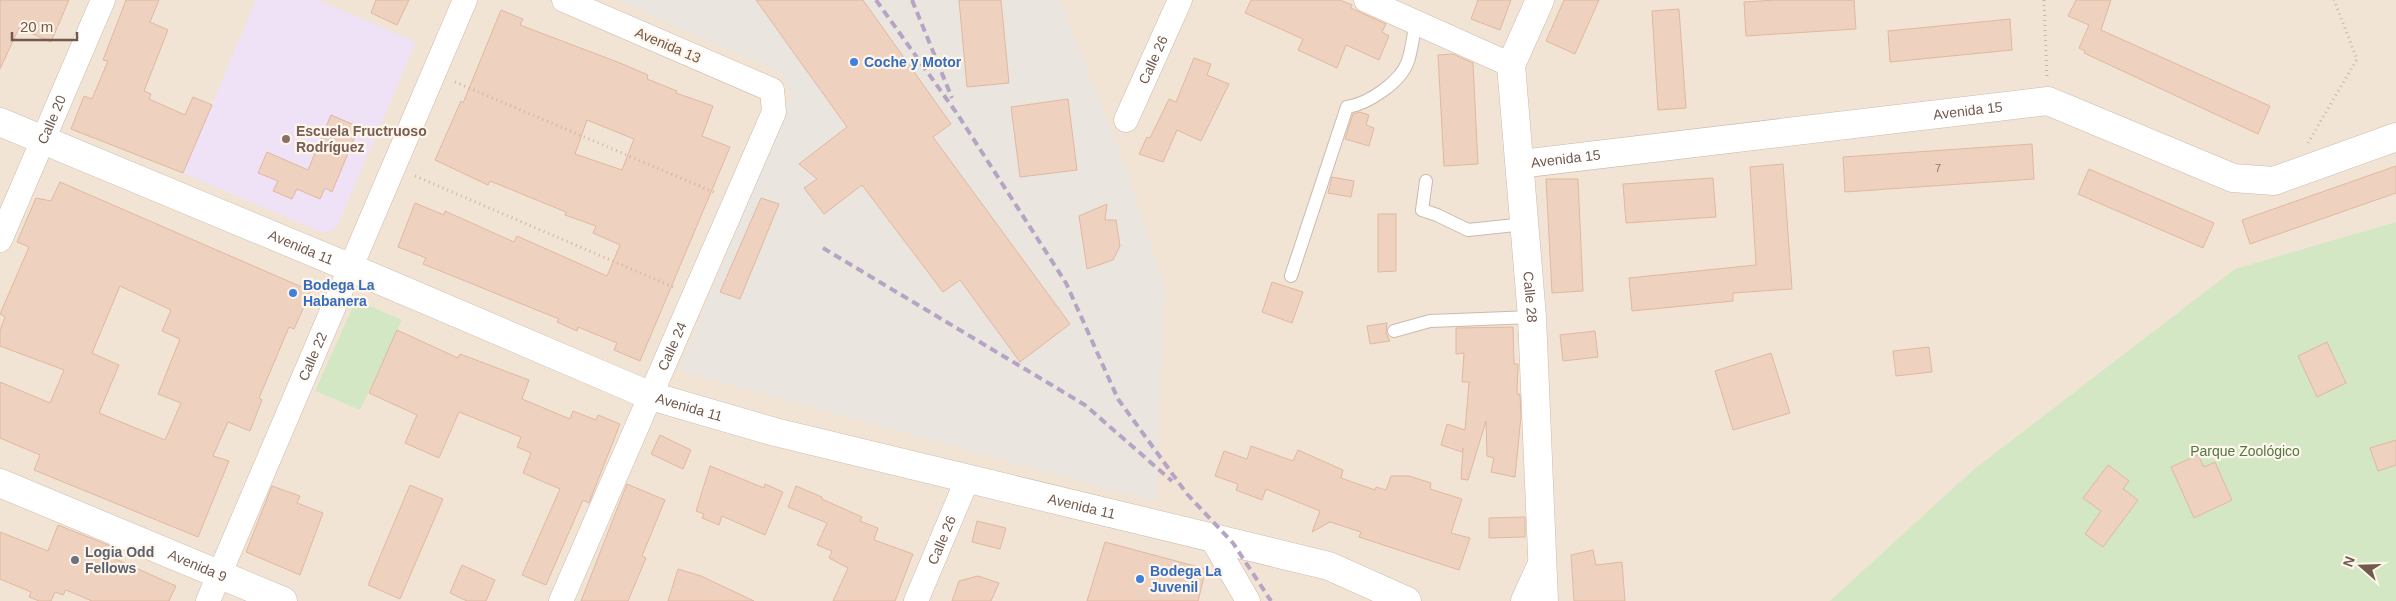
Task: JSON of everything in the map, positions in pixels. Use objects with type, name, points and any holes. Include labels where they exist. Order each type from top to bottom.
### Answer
[{"type":"main road","name":"Calle 28","points":[[1540,0],[1511,65],[1532,317],[1541,566],[1544,601]]},
{"type":"main road","name":"Avenida 15","points":[[1520,164],[2048,101],[2233,178],[2274,181],[2396,137]]},
{"type":"main road","name":"Avenida 11","points":[[0,122],[651,396],[775,432],[967,480],[1329,566],[1408,601]]},
{"type":"main road","name":"Avenida 9","points":[[0,483],[283,601]]},
{"type":"main road","points":[[1525,601],[1541,566]]},
{"type":"street","name":"Calle 20","points":[[0,240],[41,140],[103,0]]},
{"type":"street","name":"Calle 22","points":[[208,601],[465,0]]},
{"type":"street","name":"Avenida 13","points":[[564,0],[772,90]]},
{"type":"street","name":"Calle 26","points":[[1126,120],[1180,0]]},
{"type":"street","points":[[1366,0],[1511,65]]},
{"type":"street","name":"Calle 24","points":[[561,601],[774,112],[772,90]]},
{"type":"street","name":"Calle 26","points":[[916,601],[967,480]]},
{"type":"street","points":[[1210,537],[1248,601]]},
{"type":"lane","points":[[1290,276],[1347,107],[1357,105],[1386,89],[1391,83],[1407,63],[1416,23]]},
{"type":"lane","points":[[1426,181],[1422,210],[1438,215],[1468,230],[1525,224]]},
{"type":"lane","points":[[1394,330],[1430,321],[1532,317]]},
{"type":"path","points":[[2044,0],[2048,101]]},
{"type":"path","points":[[2289,176],[2357,59],[2334,0]]},
{"type":"path","points":[[434,73],[735,202]]},
{"type":"path","points":[[394,167],[694,296]]},
{"type":"shaded area","points":[[0,0],[2396,0],[2396,601],[0,601]]},
{"type":"shaded area","name":"Escuela Fructruoso Rodríguez","points":[[256,0],[318,0],[416,42],[339,222],[334,229],[328,232],[321,232],[183,173]]},
{"type":"shaded area","points":[[616,0],[1060,0],[1128,172],[1165,287],[1156,502],[679,371],[792,94],[780,72]]},
{"type":"green space","name":"Parque Zoológico","points":[[2396,222],[2396,601],[1830,601],[1973,470],[2235,269]]},
{"type":"green space","points":[[356,300],[402,320],[360,410],[315,391]]},
{"type":"building","points":[[0,0],[69,0],[51,42],[19,28],[0,69]]},
{"type":"building","points":[[126,0],[159,0],[150,22],[168,30],[144,91],[151,94],[149,99],[185,115],[193,97],[212,105],[183,173],[71,129],[84,96],[92,99],[108,61],[103,60]]},
{"type":"building","points":[[376,0],[409,0],[397,25],[371,13]]},
{"type":"building","points":[[756,0],[863,0],[951,124],[933,137],[1070,324],[1020,362],[960,280],[943,292],[862,185],[824,214],[804,188],[817,179],[799,164],[847,127]]},
{"type":"building","points":[[959,0],[1001,0],[1009,83],[967,87]]},
{"type":"building","points":[[1251,0],[1340,0],[1352,5],[1351,8],[1386,24],[1382,32],[1389,36],[1379,60],[1346,45],[1337,68],[1298,50],[1303,39],[1245,13]]},
{"type":"building","points":[[1478,0],[1511,0],[1500,30],[1471,19]]},
{"type":"building","points":[[1564,0],[1599,0],[1575,54],[1546,41]]},
{"type":"building","points":[[1854,0],[1856,29],[1746,36],[1744,2]]},
{"type":"building","points":[[2076,0],[2111,0],[2101,30],[2270,106],[2258,134],[2084,53],[2085,51],[2079,48],[2089,25],[2068,16]]},
{"type":"building","points":[[1679,9],[1686,108],[1658,110],[1652,11]]},
{"type":"building","points":[[501,10],[523,19],[520,25],[620,63],[648,75],[647,79],[677,91],[676,93],[713,106],[702,136],[730,147],[640,361],[614,350],[617,343],[578,327],[577,331],[557,322],[559,319],[423,264],[426,258],[398,247],[415,203],[444,215],[445,211],[514,242],[517,236],[607,276],[620,245],[593,233],[596,226],[565,215],[566,212],[490,181],[488,185],[435,160],[461,101],[463,103]],"holes":[[[587,120],[634,139],[622,170],[575,154]]]},
{"type":"building","points":[[2010,19],[2012,50],[1890,62],[1888,31]]},
{"type":"building","points":[[1453,54],[1473,63],[1478,164],[1444,166],[1438,55]]},
{"type":"building","points":[[1194,58],[1211,64],[1207,75],[1229,84],[1201,141],[1177,130],[1163,162],[1139,154],[1147,137],[1150,138],[1169,99],[1176,102]]},
{"type":"building","points":[[1068,99],[1077,170],[1020,177],[1011,107]]},
{"type":"building","points":[[1360,112],[1369,115],[1366,125],[1374,128],[1369,146],[1345,139],[1353,114]]},
{"type":"building","points":[[331,115],[359,127],[332,192],[325,188],[320,199],[297,189],[292,199],[273,191],[278,181],[258,173],[267,152],[308,170]]},
{"type":"building","points":[[2032,144],[2034,179],[1845,192],[1843,157]]},
{"type":"building","points":[[1783,164],[1792,289],[1733,293],[1733,301],[1632,311],[1629,278],[1756,265],[1750,167]]},
{"type":"building","points":[[2396,166],[2396,193],[2250,244],[2242,220]]},
{"type":"building","points":[[2089,169],[2214,223],[2203,248],[2078,194]]},
{"type":"building","points":[[1332,177],[1354,181],[1351,197],[1328,193]]},
{"type":"building","points":[[1713,178],[1716,217],[1626,223],[1623,184]]},
{"type":"building","points":[[1546,179],[1578,179],[1583,291],[1552,293]]},
{"type":"building","points":[[60,182],[311,291],[294,329],[289,327],[259,398],[262,400],[250,431],[228,422],[213,456],[229,461],[198,537],[34,470],[40,455],[0,438],[0,382],[50,403],[64,370],[0,346],[0,330],[5,317],[0,314],[29,247],[17,242],[36,198],[51,201]],"holes":[[[120,286],[171,310],[162,331],[180,339],[158,394],[181,403],[165,440],[99,413],[119,365],[92,353]]]},
{"type":"building","points":[[761,198],[779,204],[740,299],[720,292]]},
{"type":"building","points":[[1107,204],[1105,220],[1116,220],[1120,246],[1113,260],[1087,269],[1079,216]]},
{"type":"building","points":[[1378,214],[1396,214],[1396,271],[1378,272]]},
{"type":"building","points":[[1272,282],[1303,292],[1292,323],[1262,312]]},
{"type":"building","points":[[1387,323],[1386,333],[1390,341],[1370,344],[1367,326]]},
{"type":"building","points":[[1513,327],[1514,364],[1518,364],[1517,394],[1520,394],[1521,416],[1515,477],[1491,472],[1494,458],[1487,456],[1486,421],[1468,480],[1461,479],[1463,448],[1462,452],[1441,445],[1447,424],[1465,430],[1469,382],[1462,382],[1464,353],[1456,354],[1456,328]]},
{"type":"building","points":[[397,330],[458,358],[460,354],[529,380],[522,399],[570,419],[573,411],[596,420],[598,415],[620,424],[589,503],[583,500],[546,585],[522,575],[560,489],[523,473],[531,453],[517,447],[521,437],[459,412],[439,458],[405,443],[417,415],[369,393]]},
{"type":"building","points":[[1595,331],[1598,357],[1563,361],[1560,335]]},
{"type":"building","points":[[2327,342],[2346,383],[2317,397],[2298,356]]},
{"type":"building","points":[[1929,347],[1932,372],[1896,376],[1893,351]]},
{"type":"building","points":[[1771,353],[1790,413],[1733,430],[1715,371]]},
{"type":"building","points":[[660,435],[691,450],[683,469],[651,454]]},
{"type":"building","points":[[2396,440],[2396,465],[2378,471],[2370,448]]},
{"type":"building","points":[[1251,446],[1293,461],[1298,450],[1343,470],[1341,478],[1375,490],[1376,487],[1386,490],[1391,476],[1409,476],[1431,483],[1430,489],[1462,499],[1451,533],[1470,538],[1459,570],[1359,537],[1361,532],[1330,522],[1312,532],[1320,511],[1266,489],[1262,500],[1236,490],[1238,484],[1215,476],[1224,451],[1247,459]]},
{"type":"building","points":[[2198,455],[2204,467],[2215,462],[2232,500],[2194,518],[2171,467]]},
{"type":"building","points":[[2108,465],[2129,481],[2123,489],[2138,500],[2103,547],[2085,534],[2101,511],[2083,498]]},
{"type":"building","points":[[710,466],[764,488],[765,484],[783,492],[765,535],[722,516],[719,525],[702,518],[704,514],[696,511]]},
{"type":"building","points":[[627,484],[665,500],[642,556],[646,558],[628,601],[581,601]]},
{"type":"building","points":[[410,485],[443,499],[400,599],[368,585]]},
{"type":"building","points":[[272,486],[300,496],[297,503],[323,513],[300,575],[246,552]]},
{"type":"building","points":[[796,486],[862,517],[860,521],[878,528],[874,540],[913,554],[895,601],[833,601],[848,568],[829,558],[832,551],[817,545],[827,523],[788,507]]},
{"type":"building","points":[[1525,517],[1525,537],[1489,538],[1489,518]]},
{"type":"building","points":[[977,521],[1006,528],[1000,549],[972,542]]},
{"type":"building","points":[[58,525],[113,547],[109,556],[176,586],[169,601],[92,601],[66,590],[63,595],[55,592],[51,601],[39,601],[29,597],[31,592],[0,579],[0,532],[48,551]]},
{"type":"building","points":[[1105,542],[1206,569],[1198,601],[1087,601]]},
{"type":"building","points":[[1593,550],[1596,565],[1622,562],[1625,601],[1574,601],[1571,555]]},
{"type":"building","points":[[462,565],[495,580],[486,601],[467,601],[450,593]]},
{"type":"building","points":[[678,569],[701,576],[754,601],[668,601]]},
{"type":"building","points":[[978,576],[999,583],[991,601],[952,601],[959,581]]},
{"type":"railway","points":[[876,0],[958,115],[1066,283],[1118,399],[1187,494],[1233,543],[1271,601]]},
{"type":"railway","points":[[912,0],[952,98]]},
{"type":"railway","points":[[823,248],[1085,405],[1172,481]]},
{"type":"place","name":"Coche y Motor","points":[[854,62]]},
{"type":"place","name":"Escuela Fructruoso Rodríguez","points":[[286,139]]},
{"type":"place","name":"Bodega La Habanera","points":[[293,293]]},
{"type":"place","name":"Logia Odd Fellows","points":[[75,560]]},
{"type":"place","name":"Bodega La Juvenil","points":[[1140,579]]}]
